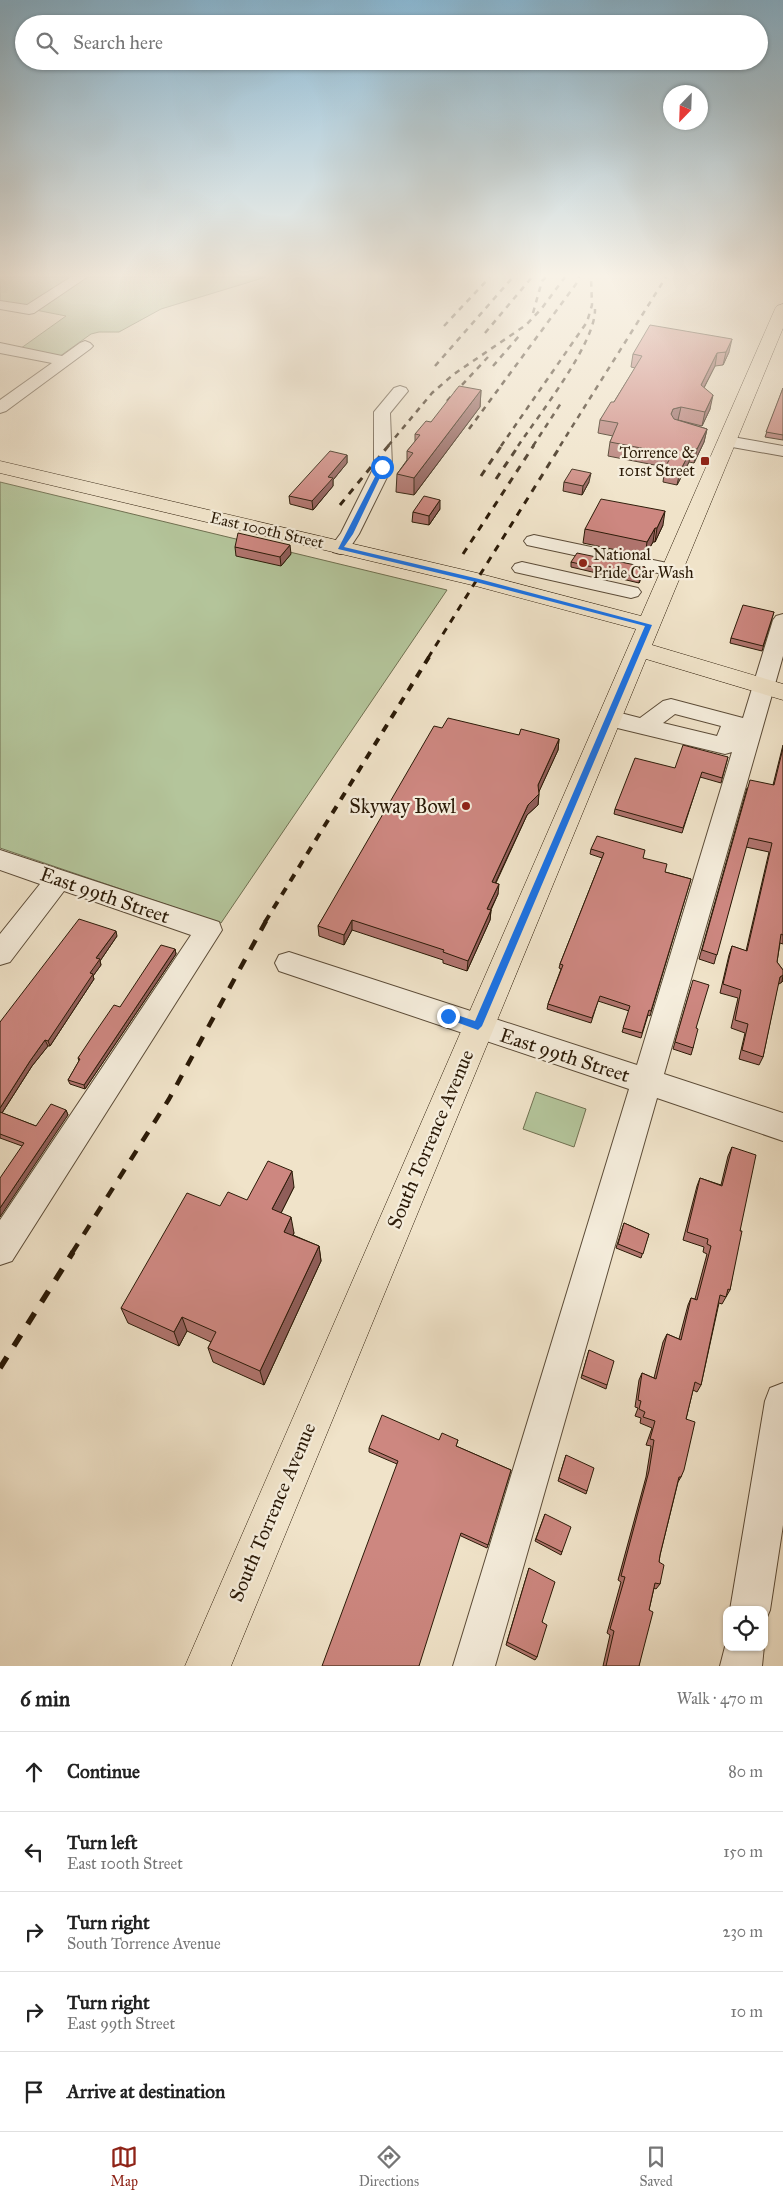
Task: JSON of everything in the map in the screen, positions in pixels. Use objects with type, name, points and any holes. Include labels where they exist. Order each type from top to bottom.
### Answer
[{"type":"main road","name":"South Torrence Avenue","points":[[208,1666],[644,637],[672,570],[722,438],[761,355]]},
{"type":"main road","name":"East 100th Street","points":[[0,467],[576,606],[644,637],[773,689]]},
{"type":"street","points":[[31,355],[65,362]]},
{"type":"street","points":[[0,408],[74,355]]},
{"type":"street","points":[[340,548],[350,534],[382,467],[382,412],[400,391]]},
{"type":"street","points":[[722,438],[783,451]]},
{"type":"street","points":[[534,540],[672,570]]},
{"type":"street","points":[[522,568],[630,592]]},
{"type":"street","points":[[576,606],[585,582]]},
{"type":"street","points":[[474,1666],[646,1082],[773,689],[783,620]]},
{"type":"street","points":[[610,718],[725,746],[734,722],[671,706],[644,726]]},
{"type":"street","name":"East 99th Street","points":[[0,860],[209,930],[0,1249]]},
{"type":"street","points":[[0,954],[58,880]]},
{"type":"street","name":"East 99th Street","points":[[289,963],[783,1127]]},
{"type":"street","points":[[751,1606],[783,1400]]},
{"type":"street","points":[[741,1666],[743,1651]]},
{"type":"green space","points":[[35,355],[62,355],[56,359]]},
{"type":"green space","points":[[0,482],[447,590],[221,923],[0,848]]},
{"type":"green space","points":[[536,1092],[586,1109],[574,1147],[523,1129]]},
{"type":"building","points":[[636,355],[716,355],[701,385],[713,395],[705,412],[681,407],[673,409],[671,414],[674,419],[707,429],[697,449],[692,448],[680,471],[665,468],[672,454],[610,442],[618,423],[600,420],[611,402],[614,402],[642,356]]},
{"type":"building","points":[[459,386],[481,390],[414,478],[397,474],[413,453],[407,451],[420,435],[415,434],[426,421],[431,422]]},
{"type":"building","points":[[783,388],[783,435],[766,432]]},
{"type":"building","points":[[330,451],[347,455],[328,477],[333,478],[312,501],[289,496]]},
{"type":"building","points":[[572,469],[591,473],[583,486],[564,482]]},
{"type":"building","points":[[424,496],[440,500],[429,516],[413,512]]},
{"type":"building","points":[[601,499],[665,511],[657,528],[655,528],[647,542],[585,529]]},
{"type":"building","points":[[238,533],[290,545],[280,557],[235,547]]},
{"type":"building","points":[[577,553],[645,567],[640,578],[571,562]]},
{"type":"building","points":[[743,605],[774,612],[763,646],[731,638]]},
{"type":"building","points":[[448,718],[519,735],[521,729],[559,739],[538,785],[539,794],[528,805],[492,882],[499,884],[487,909],[491,910],[468,961],[443,952],[444,950],[352,920],[344,935],[318,926],[434,726],[442,728]]},
{"type":"building","points":[[683,745],[728,757],[722,778],[702,772],[683,828],[615,809],[635,758],[675,768]]},
{"type":"building","points":[[783,748],[783,935],[781,934],[777,962],[783,970],[783,975],[780,977],[763,1057],[742,1050],[748,1024],[735,1020],[741,990],[723,984],[732,946],[747,951],[772,843],[749,838],[717,955],[702,950],[750,780],[774,785]]},
{"type":"building","points":[[597,836],[645,850],[643,858],[667,864],[665,872],[691,879],[651,1011],[649,1010],[642,1033],[623,1028],[630,1006],[600,996],[592,1018],[548,1004],[563,965],[560,964],[604,853],[591,849]]},
{"type":"building","points":[[79,919],[116,931],[96,958],[100,959],[90,973],[93,974],[48,1041],[45,1040],[30,1061],[0,1108],[0,1022]]},
{"type":"building","points":[[161,945],[175,949],[84,1085],[68,1080],[80,1059],[78,1058],[114,1005],[120,1007]]},
{"type":"building","points":[[693,980],[709,985],[696,1028],[698,1029],[693,1048],[675,1042]]},
{"type":"building","points":[[51,1104],[66,1110],[0,1208],[0,1178],[24,1143],[0,1134],[0,1112],[36,1126]]},
{"type":"building","points":[[732,1147],[756,1155],[730,1290],[728,1289],[726,1297],[720,1295],[701,1385],[695,1382],[686,1419],[695,1422],[684,1470],[681,1477],[679,1477],[660,1555],[659,1562],[664,1565],[660,1584],[655,1583],[649,1610],[653,1612],[639,1666],[606,1666],[614,1631],[610,1629],[625,1577],[621,1576],[649,1471],[654,1440],[650,1439],[655,1421],[643,1417],[645,1412],[639,1409],[641,1401],[638,1400],[642,1373],[656,1379],[667,1334],[681,1340],[691,1298],[697,1300],[711,1246],[707,1244],[708,1239],[687,1232],[700,1178],[722,1186]]},
{"type":"building","points":[[268,1161],[292,1171],[272,1209],[291,1217],[284,1232],[319,1246],[260,1371],[208,1348],[216,1332],[182,1317],[174,1332],[121,1308],[187,1193],[220,1206],[228,1192],[247,1200]]},
{"type":"building","points":[[624,1223],[649,1234],[643,1254],[618,1244]]},
{"type":"building","points":[[589,1350],[614,1361],[607,1385],[582,1375]]},
{"type":"building","points":[[382,1415],[439,1440],[442,1433],[458,1440],[456,1446],[511,1470],[488,1545],[461,1533],[419,1666],[322,1666],[398,1461],[369,1448]]},
{"type":"building","points":[[566,1455],[594,1468],[587,1491],[559,1478]]},
{"type":"building","points":[[545,1514],[571,1527],[562,1552],[536,1539]]},
{"type":"building","points":[[529,1568],[555,1582],[542,1622],[547,1625],[537,1657],[507,1642]]},
{"type":"railway","points":[[435,366],[445,355]]},
{"type":"railway","points":[[388,446],[432,393],[454,374],[482,355]]},
{"type":"railway","points":[[493,366],[503,355]]},
{"type":"railway","points":[[469,429],[524,355]]},
{"type":"railway","points":[[501,446],[564,355]]},
{"type":"railway","points":[[518,446],[578,355]]},
{"type":"railway","points":[[560,446],[617,355]]},
{"type":"railway","points":[[447,401],[488,357]]},
{"type":"railway","points":[[533,446],[563,400]]},
{"type":"railway","points":[[340,505],[389,445]]},
{"type":"railway","points":[[481,476],[502,445]]},
{"type":"railway","points":[[496,479],[519,445]]},
{"type":"railway","points":[[463,554],[534,445]]},
{"type":"railway","points":[[428,658],[561,445]]},
{"type":"railway","points":[[265,922],[429,657]]},
{"type":"railway","points":[[72,1253],[169,1099],[266,921]]},
{"type":"railway","points":[[0,1368],[73,1252]]},
{"type":"place","name":"Torrence & 101st Street","points":[[705,461]]},
{"type":"place","name":"National Pride Car Wash","points":[[583,563]]},
{"type":"place","name":"Skyway Bowl","points":[[466,806]]},
{"type":"route","points":[[382,467],[350,534],[340,548],[477,580],[649,625],[478,1026],[448,1016]]}]
